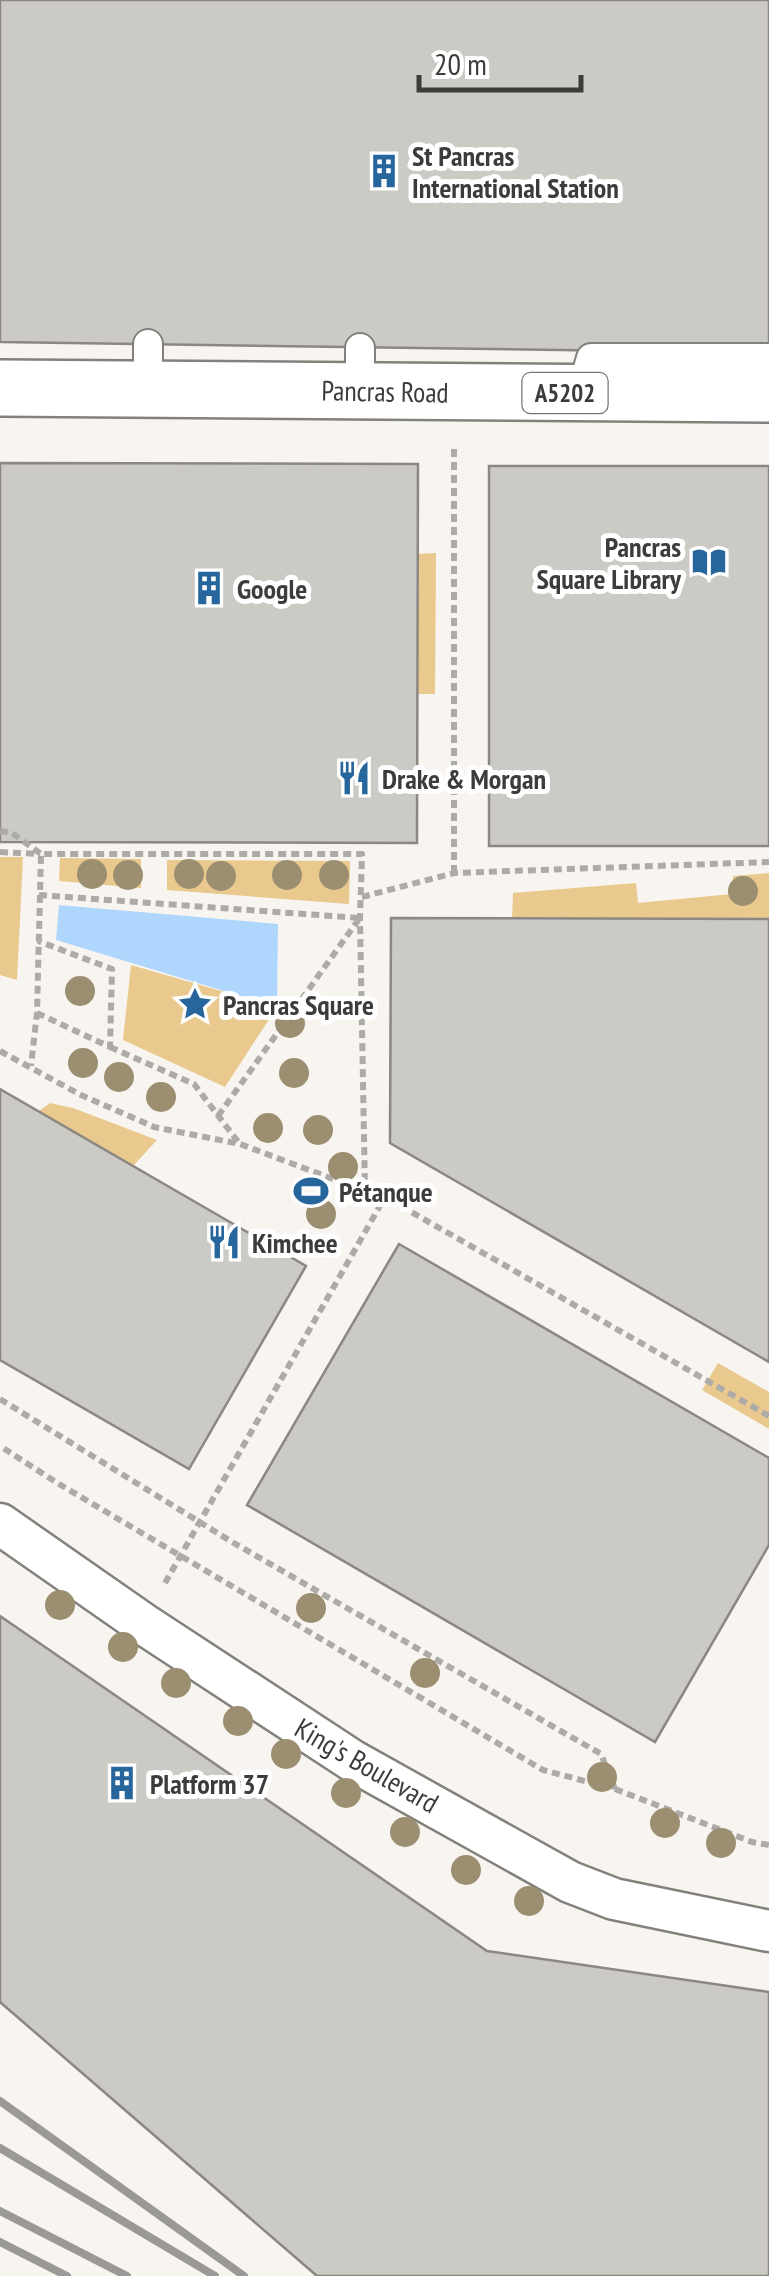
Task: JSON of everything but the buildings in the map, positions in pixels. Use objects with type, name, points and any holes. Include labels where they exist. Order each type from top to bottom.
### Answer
[{"type":"main road","name":"Pancras Road","points":[[0,388],[148,366],[360,369],[581,393],[769,394]]},
{"type":"street","name":"King's Boulevard","points":[[0,1524],[142,1623],[353,1761],[570,1882],[637,1905],[769,1931]]},
{"type":"lane","points":[[581,393],[591,358],[769,358]]},
{"type":"path","points":[[454,440],[454,872]]},
{"type":"path","points":[[0,832],[12,833],[41,854]]},
{"type":"path","points":[[0,852],[362,854],[365,1191]]},
{"type":"path","points":[[31,1066],[37,1014],[41,854]]},
{"type":"path","points":[[362,897],[454,872],[769,862]]},
{"type":"path","points":[[40,895],[360,918]]},
{"type":"path","points":[[218,1116],[360,918]]},
{"type":"path","points":[[38,941],[112,969],[110,1047]]},
{"type":"path","points":[[37,1014],[194,1084],[240,1144]]},
{"type":"path","points":[[0,1051],[88,1098],[154,1127],[240,1144],[384,1197],[769,1416]]},
{"type":"path","points":[[142,1623],[384,1197]]},
{"type":"path","points":[[0,1399],[200,1523],[601,1754],[615,1789]]},
{"type":"path","points":[[0,1446],[543,1770],[615,1789],[769,1845]]},
{"type":"shaded area","points":[[436,553],[435,694],[417,694],[418,554]]},
{"type":"shaded area","points":[[0,857],[23,857],[17,980],[0,975]]},
{"type":"shaded area","points":[[60,858],[141,859],[141,888],[59,881]]},
{"type":"shaded area","points":[[167,860],[350,861],[349,904],[167,890]]},
{"type":"shaded area","points":[[769,873],[769,919],[512,919],[513,893],[636,883],[638,903],[732,894],[733,876]]},
{"type":"shaded area","points":[[131,965],[277,1007],[225,1087],[123,1040]]},
{"type":"shaded area","points":[[50,1103],[157,1140],[133,1166],[39,1111]]},
{"type":"shaded area","points":[[718,1363],[769,1392],[769,1429],[702,1390]]},
{"type":"water","points":[[59,905],[278,924],[277,1007],[56,940]]},
{"type":"railway","points":[[0,2101],[244,2276]]},
{"type":"railway","points":[[0,2148],[215,2276]]},
{"type":"railway","points":[[0,2211],[127,2276]]},
{"type":"railway","points":[[0,2242],[67,2276]]},
{"type":"place","name":"St Pancras International Station","points":[[384,171]]},
{"type":"place","name":"Pancras Square Library","points":[[709,562]]},
{"type":"place","name":"Google","points":[[209,588]]},
{"type":"place","name":"Drake & Morgan","points":[[354,778]]},
{"type":"place","name":"Pancras Square","points":[[195,1004]]},
{"type":"place","name":"Pétanque","points":[[311,1191]]},
{"type":"place","name":"Kimchee","points":[[224,1242]]},
{"type":"place","name":"Platform 37","points":[[122,1783]]}]
